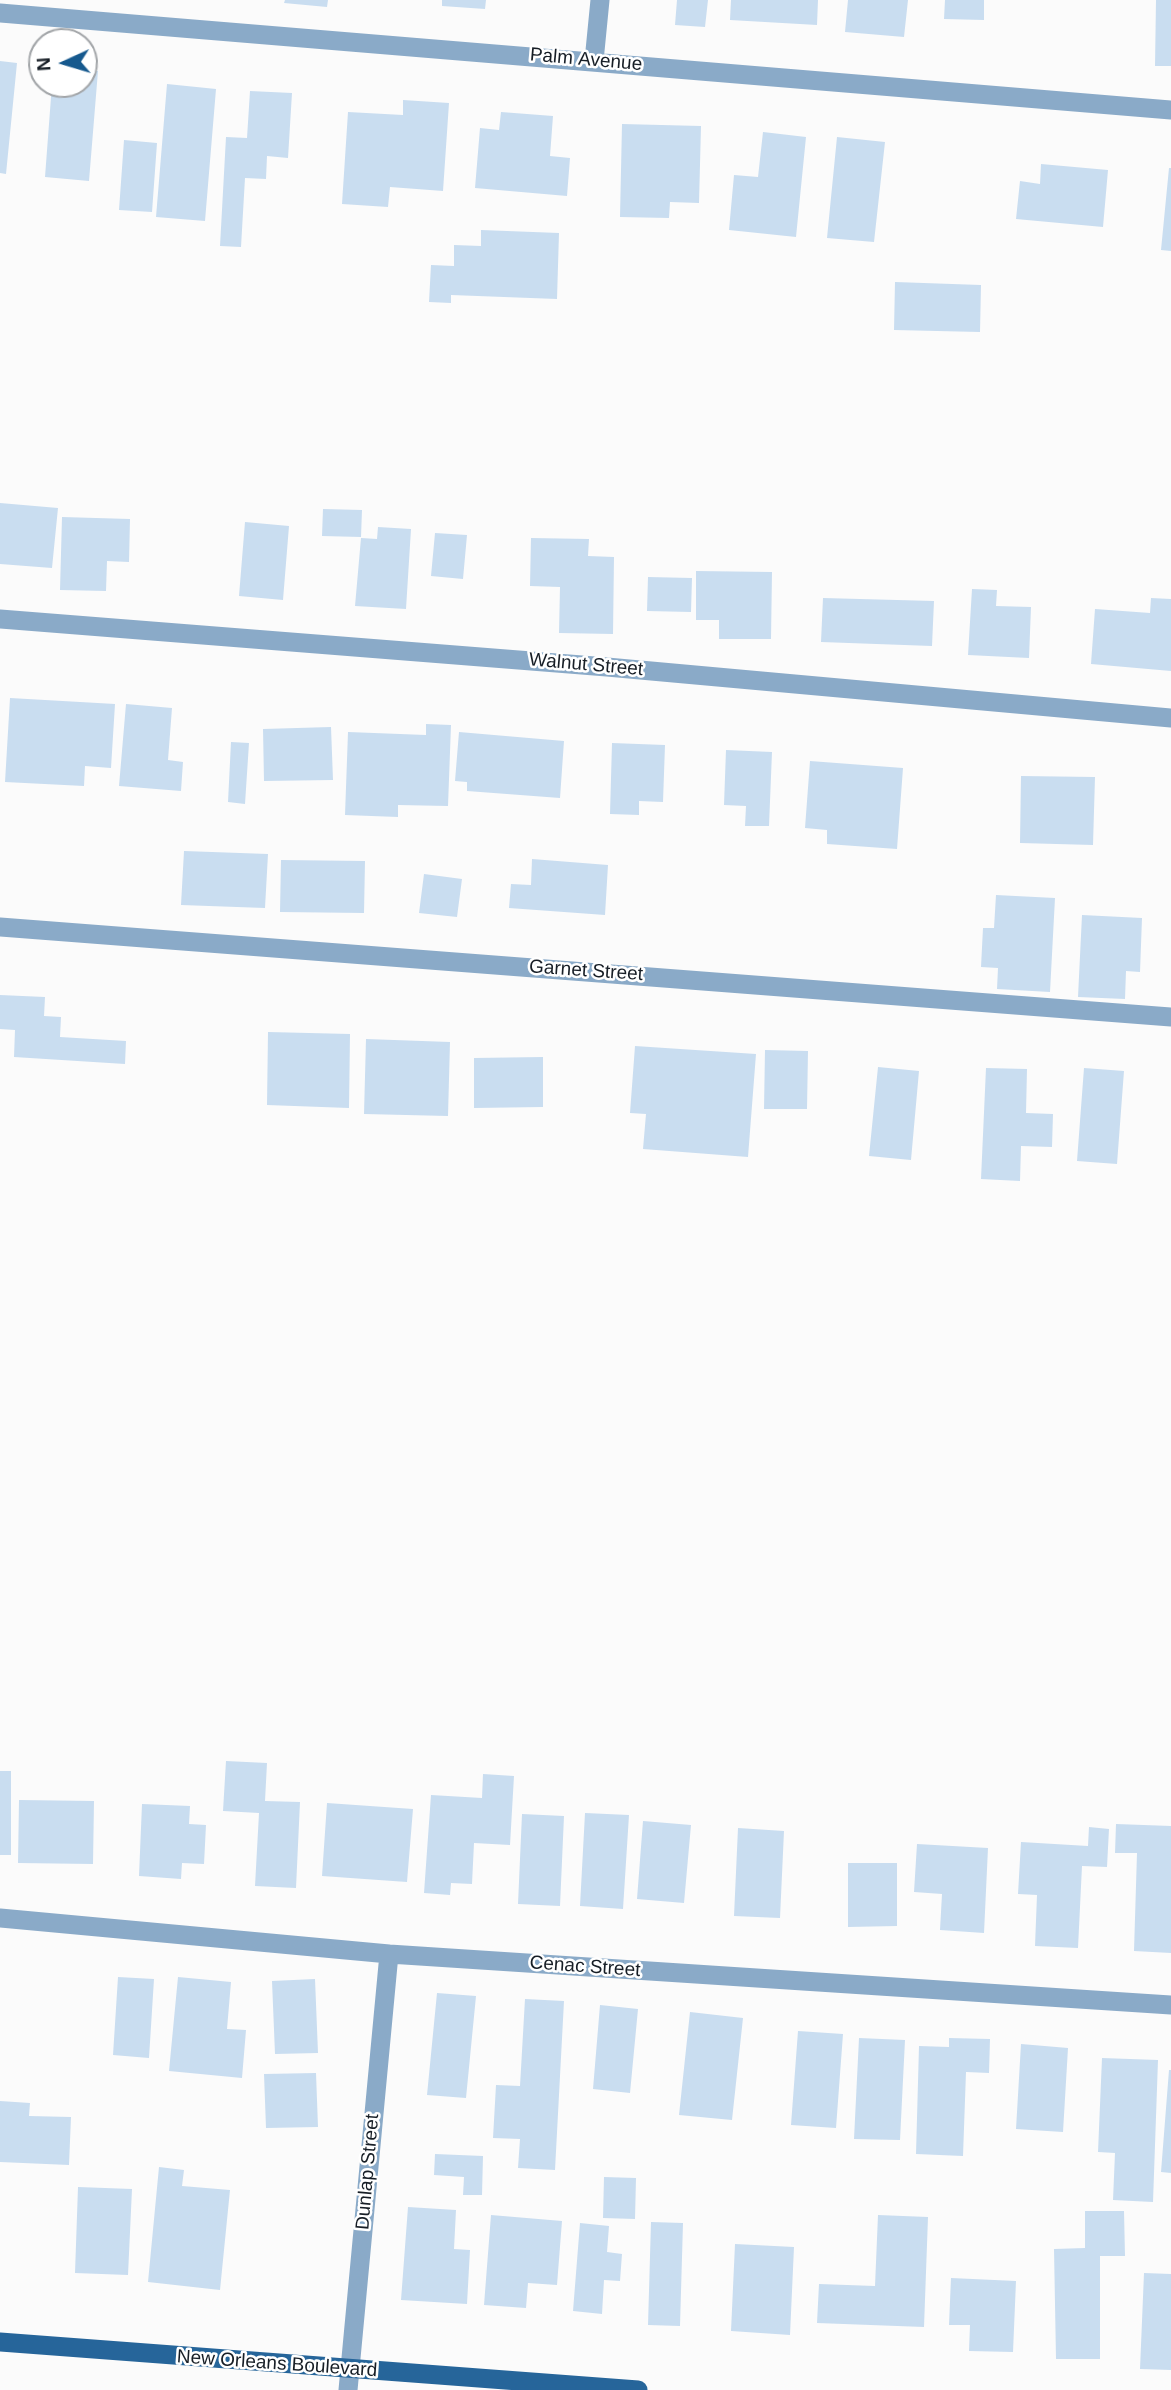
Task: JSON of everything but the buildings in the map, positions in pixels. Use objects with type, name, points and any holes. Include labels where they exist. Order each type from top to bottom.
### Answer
[{"type":"main road","name":"New Orleans Boulevard","points":[[0,2343],[349,2380],[638,2390]]},
{"type":"street","points":[[594,61],[600,0]]},
{"type":"street","name":"Palm Avenue","points":[[0,13],[1171,110]]},
{"type":"street","name":"Walnut Street","points":[[0,619],[607,667],[1171,718]]},
{"type":"street","name":"Garnet Street","points":[[0,927],[1171,1017]]},
{"type":"street","name":"Cenac Street","points":[[0,1918],[389,1954],[1171,2005]]},
{"type":"street","name":"Dunlap Street","points":[[349,2380],[389,1954]]}]
